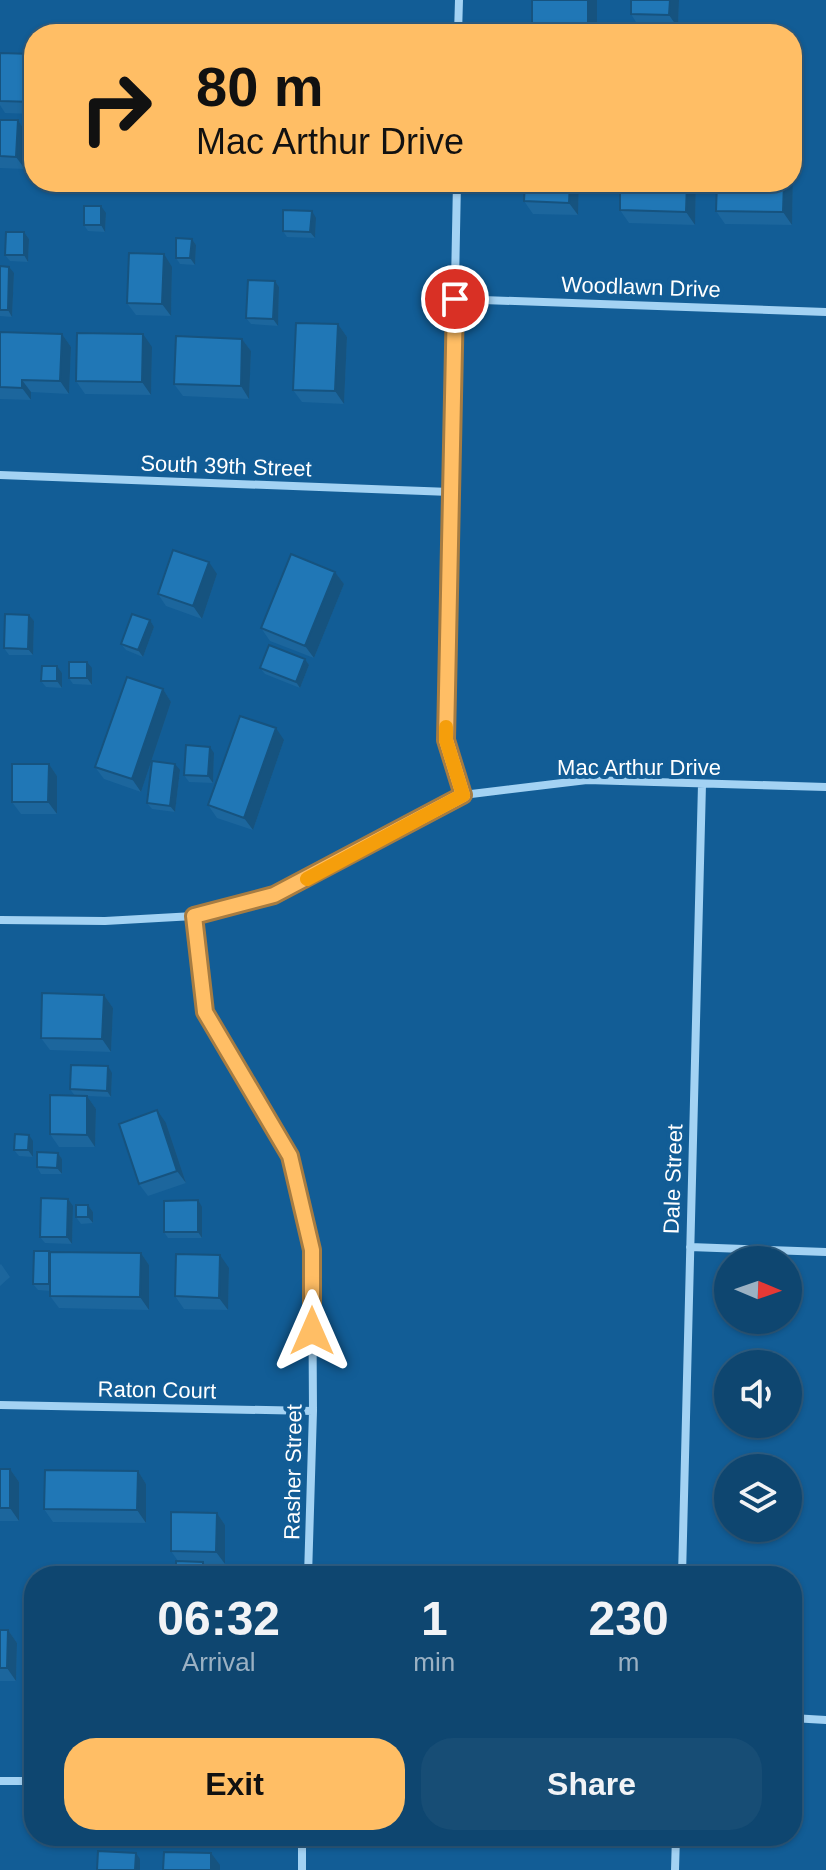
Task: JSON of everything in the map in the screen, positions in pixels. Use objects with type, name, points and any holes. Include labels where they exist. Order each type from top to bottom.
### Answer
[{"type":"street","points":[[458,24],[459,0]]},
{"type":"street","points":[[457,192],[446,740],[463,795]]},
{"type":"street","name":"Woodlawn Drive","points":[[455,299],[826,312]]},
{"type":"street","name":"South 39th Street","points":[[0,475],[450,492]]},
{"type":"street","name":"Mac Arthur Drive","points":[[0,920],[105,921],[194,916],[274,895],[463,795],[587,780],[826,787]]},
{"type":"street","name":"Dale Street","points":[[682,1566],[702,784]]},
{"type":"street","name":"Rasher Street","points":[[194,916],[205,1012],[290,1156],[312,1250],[313,1411],[308,1566]]},
{"type":"street","points":[[690,1247],[826,1252]]},
{"type":"street","name":"Raton Court","points":[[0,1405],[313,1411]]},
{"type":"street","points":[[802,1719],[826,1720]]},
{"type":"street","points":[[0,1781],[24,1781]]},
{"type":"street","points":[[302,1846],[302,1870]]},
{"type":"street","points":[[675,1870],[676,1846]]},
{"type":"building","points":[[532,0],[588,0],[588,24],[532,24]]},
{"type":"building","points":[[631,0],[670,0],[669,15],[631,14]]},
{"type":"building","points":[[0,53],[24,54],[24,102],[0,101]]},
{"type":"building","points":[[0,120],[18,120],[16,157],[0,156]]},
{"type":"building","points":[[524,192],[570,192],[569,203],[524,201]]},
{"type":"building","points":[[620,192],[687,192],[686,212],[620,210]]},
{"type":"building","points":[[717,192],[784,192],[783,212],[716,211]]},
{"type":"building","points":[[84,206],[101,206],[101,225],[84,225]]},
{"type":"building","points":[[283,210],[312,211],[310,232],[283,231]]},
{"type":"building","points":[[6,232],[24,232],[24,255],[5,255]]},
{"type":"building","points":[[176,238],[192,239],[190,258],[176,258]]},
{"type":"building","points":[[129,253],[164,254],[162,304],[127,303]]},
{"type":"building","points":[[0,266],[9,267],[8,310],[0,310]]},
{"type":"building","points":[[248,280],[275,281],[273,319],[246,318]]},
{"type":"building","points":[[296,323],[338,324],[335,391],[293,390]]},
{"type":"building","points":[[0,332],[62,334],[60,381],[22,380],[22,388],[0,387]]},
{"type":"building","points":[[77,333],[143,334],[142,382],[76,381]]},
{"type":"building","points":[[176,336],[242,339],[241,386],[174,384]]},
{"type":"building","points":[[173,550],[209,562],[193,606],[158,594]]},
{"type":"building","points":[[291,554],[335,572],[305,646],[261,628]]},
{"type":"building","points":[[5,614],[29,615],[28,649],[4,648]]},
{"type":"building","points":[[132,614],[150,620],[138,650],[121,644]]},
{"type":"building","points":[[269,645],[305,659],[296,682],[260,668]]},
{"type":"building","points":[[69,662],[87,662],[87,678],[69,678]]},
{"type":"building","points":[[42,666],[57,666],[57,681],[41,681]]},
{"type":"building","points":[[127,677],[163,689],[132,779],[95,767]]},
{"type":"building","points":[[240,716],[276,728],[244,818],[208,805]]},
{"type":"building","points":[[186,745],[210,747],[208,776],[184,775]]},
{"type":"building","points":[[152,761],[175,764],[170,806],[147,803]]},
{"type":"building","points":[[12,764],[49,764],[48,802],[12,802]]},
{"type":"building","points":[[42,993],[104,995],[102,1039],[41,1038]]},
{"type":"building","points":[[71,1065],[108,1066],[107,1091],[70,1089]]},
{"type":"building","points":[[50,1095],[87,1096],[87,1135],[50,1134]]},
{"type":"building","points":[[157,1110],[177,1171],[139,1184],[119,1124]]},
{"type":"building","points":[[15,1134],[29,1135],[28,1150],[14,1150]]},
{"type":"building","points":[[37,1152],[58,1153],[57,1168],[37,1167]]},
{"type":"building","points":[[41,1198],[68,1199],[67,1237],[40,1237]]},
{"type":"building","points":[[198,1200],[198,1232],[164,1232],[164,1201]]},
{"type":"building","points":[[76,1205],[88,1205],[88,1217],[76,1217]]},
{"type":"building","points":[[34,1251],[49,1251],[49,1284],[33,1284]]},
{"type":"building","points":[[50,1252],[141,1253],[140,1297],[50,1296]]},
{"type":"building","points":[[176,1254],[220,1255],[219,1298],[175,1296]]},
{"type":"building","points":[[0,1469],[10,1469],[10,1508],[0,1508]]},
{"type":"building","points":[[45,1470],[138,1471],[137,1510],[44,1509]]},
{"type":"building","points":[[171,1512],[217,1513],[216,1552],[171,1551]]},
{"type":"building","points":[[176,1561],[203,1562],[203,1566],[176,1566]]},
{"type":"building","points":[[0,1630],[8,1630],[7,1668],[0,1668]]},
{"type":"building","points":[[98,1851],[136,1853],[135,1870],[97,1870]]},
{"type":"building","points":[[164,1852],[211,1853],[211,1870],[163,1870]]},
{"type":"slow traffic","points":[[307,879],[463,795],[446,740],[446,727]]},
{"type":"route","points":[[312,1331],[312,1250],[290,1156],[205,1012],[194,916],[274,895],[463,795],[446,740],[455,299]]}]
